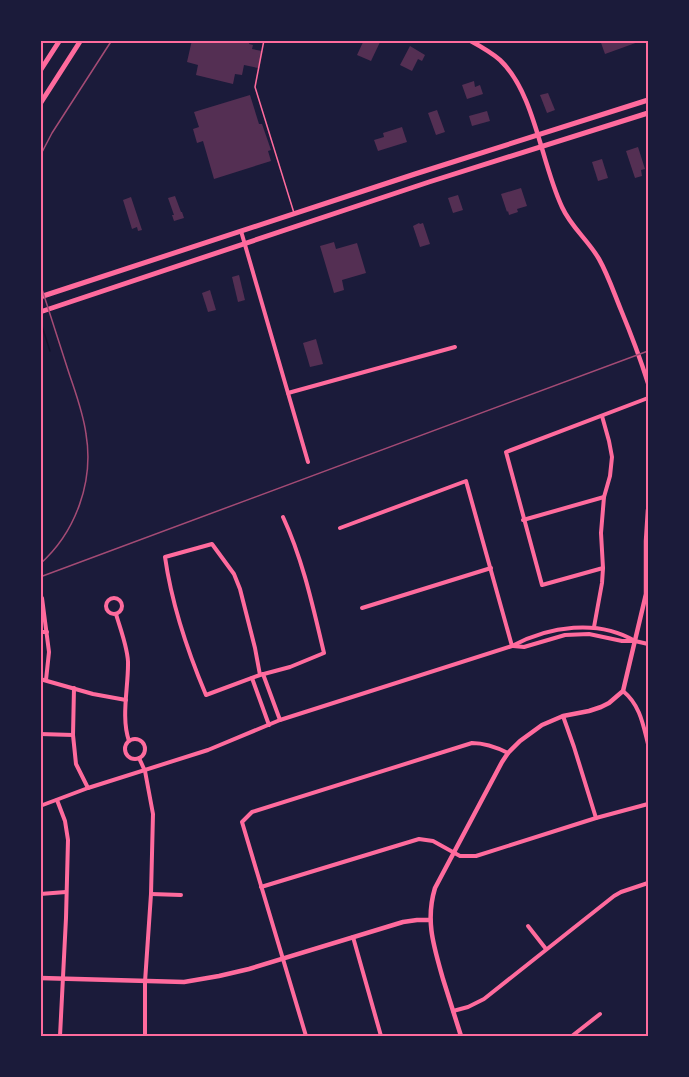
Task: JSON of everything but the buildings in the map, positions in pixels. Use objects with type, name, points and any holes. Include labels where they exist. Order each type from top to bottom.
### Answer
[{"type":"main road","points":[[40,71],[60,40]]},
{"type":"main road","points":[[40,104],[81,40]]},
{"type":"main road","points":[[40,297],[648,100]]},
{"type":"main road","points":[[40,312],[381,198],[648,113]]},
{"type":"main road","points":[[378,186],[381,198]]},
{"type":"main road","points":[[121,271],[125,284]]},
{"type":"street","points":[[469,40],[494,55],[513,76],[538,135],[553,186],[565,213],[593,249],[606,273],[648,383]]},
{"type":"street","points":[[241,231],[308,462]]},
{"type":"street","points":[[288,393],[455,347]]},
{"type":"street","points":[[603,568],[542,585],[506,452],[648,398]]},
{"type":"street","points":[[594,627],[602,584],[601,533],[604,497],[612,457],[602,416]]},
{"type":"street","points":[[340,528],[466,480],[512,646]]},
{"type":"street","points":[[523,520],[604,497]]},
{"type":"street","points":[[460,1036],[433,943],[430,920],[431,901],[435,888],[508,753],[542,725],[563,716],[600,708],[623,691],[646,594],[648,510]]},
{"type":"street","points":[[280,720],[262,674],[234,574],[212,544],[165,558],[169,587],[180,626],[192,663],[206,695],[262,674],[298,664],[324,653],[293,538],[283,517]]},
{"type":"street","points":[[362,608],[491,568]]},
{"type":"street","points":[[42,598],[49,652],[43,680],[93,694],[126,700]]},
{"type":"street","points":[[111,598],[119,600],[122,605],[116,614],[106,610],[106,603],[111,598]]},
{"type":"street","points":[[116,614],[129,662],[126,700],[126,734],[129,741]]},
{"type":"street","points":[[40,806],[88,788],[208,750],[280,720],[512,646],[550,631],[594,627],[623,634],[635,641]]},
{"type":"street","points":[[40,632],[47,632]]},
{"type":"street","points":[[512,646],[524,647],[572,634],[589,634],[648,644]]},
{"type":"street","points":[[252,678],[269,725]]},
{"type":"street","points":[[74,688],[73,735],[76,764],[88,788]]},
{"type":"street","points":[[623,691],[635,703],[648,744]]},
{"type":"street","points":[[563,716],[596,818]]},
{"type":"street","points":[[40,734],[73,735]]},
{"type":"street","points":[[135,739],[143,742],[145,751],[139,758],[127,755],[125,749],[129,741],[135,739]]},
{"type":"street","points":[[306,1036],[242,822],[252,812],[472,743],[493,746],[508,753]]},
{"type":"street","points":[[139,758],[145,771],[153,814],[151,894],[145,982],[145,1036]]},
{"type":"street","points":[[57,800],[65,821],[68,840],[60,1036]]},
{"type":"street","points":[[261,887],[419,839],[433,842],[460,856],[476,855],[648,804]]},
{"type":"street","points":[[453,1011],[484,999],[614,896],[648,884]]},
{"type":"street","points":[[40,894],[66,892]]},
{"type":"street","points":[[151,894],[181,895]]},
{"type":"street","points":[[40,978],[145,982],[203,980],[249,969],[403,922],[430,920]]},
{"type":"street","points":[[528,926],[546,949]]},
{"type":"street","points":[[353,937],[381,1036]]},
{"type":"street","points":[[572,1036],[600,1014]]},
{"type":"lane","points":[[264,40],[255,87],[295,214]]},
{"type":"waterway","points":[[41,323],[50,351]]},
{"type":"railway","points":[[40,156],[52,133],[112,40]]},
{"type":"railway","points":[[40,283],[81,408],[88,452],[80,505],[64,537],[40,564]]},
{"type":"railway","points":[[40,577],[648,351]]}]
